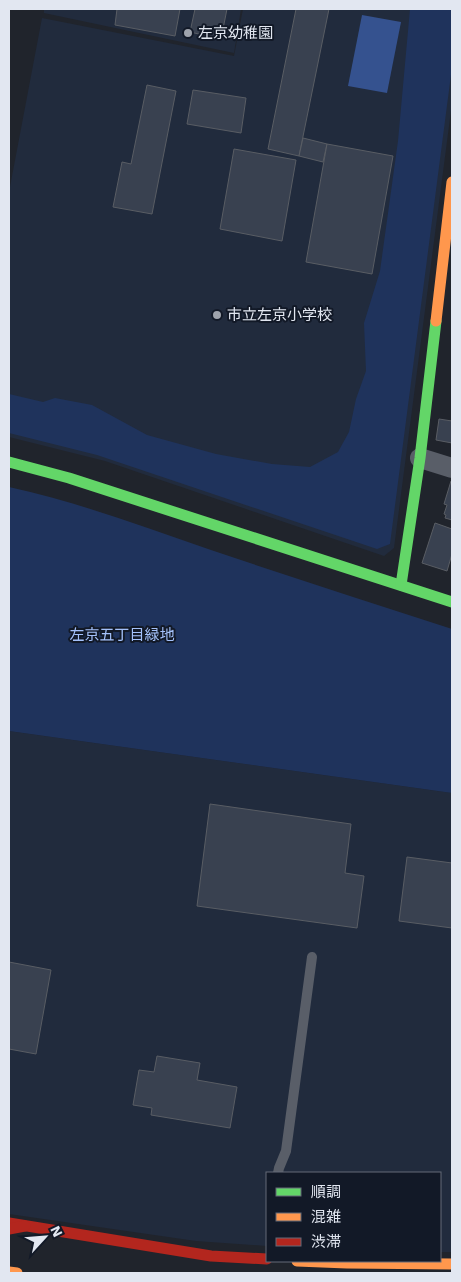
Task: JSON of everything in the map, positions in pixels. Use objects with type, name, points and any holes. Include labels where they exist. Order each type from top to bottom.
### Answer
[{"type":"main road","points":[[401,585],[420,458],[452,182]]},
{"type":"main road","points":[[9,462],[68,478],[452,602]]},
{"type":"main road","points":[[9,1223],[211,1256],[266,1262]]},
{"type":"main road","points":[[9,1229],[25,1226]]},
{"type":"main road","points":[[314,1262],[347,1264],[452,1264]]},
{"type":"main road","points":[[9,1272],[17,1273]]},
{"type":"street","points":[[420,458],[452,468]]},
{"type":"lane","points":[[278,1172],[286,1152],[312,957]]},
{"type":"shaded area","name":"左京幼稚園","points":[[44,9],[241,9],[234,53],[44,13]]},
{"type":"shaded area","name":"市立左京小学校","points":[[243,9],[452,9],[452,103],[394,548],[384,556],[105,461],[9,437],[9,192],[42,18],[234,56]]},
{"type":"shaded area","points":[[362,15],[401,22],[387,93],[348,86]]},
{"type":"shaded area","points":[[9,731],[452,793],[452,1252],[441,1252],[441,1172],[266,1172],[266,1246],[196,1241],[9,1214]]},
{"type":"green space","points":[[410,9],[452,9],[452,67],[390,544],[377,549],[97,455],[9,433],[9,394],[43,402],[55,398],[92,405],[147,435],[216,454],[272,464],[310,467],[338,452],[349,432],[356,399],[366,371],[364,323],[380,271],[398,141]]},
{"type":"green space","name":"左京五丁目緑地","points":[[9,487],[111,516],[452,629],[452,793],[9,731]]},
{"type":"building","points":[[117,9],[180,9],[175,36],[115,25]]},
{"type":"building","points":[[195,9],[227,9],[221,39],[190,32]]},
{"type":"building","points":[[296,9],[329,9],[299,156],[268,149]]},
{"type":"building","points":[[147,85],[176,91],[152,214],[113,207],[122,162],[131,164]]},
{"type":"building","points":[[193,90],[246,98],[241,133],[187,124]]},
{"type":"building","points":[[303,138],[327,144],[323,162],[299,156]]},
{"type":"building","points":[[327,144],[393,156],[372,274],[306,262]]},
{"type":"building","points":[[234,149],[296,160],[282,241],[220,229]]},
{"type":"building","points":[[439,419],[452,421],[452,443],[436,440]]},
{"type":"building","points":[[451,481],[452,520],[445,518],[446,515],[444,514],[447,505],[444,504]]},
{"type":"building","points":[[435,523],[452,529],[452,554],[447,571],[422,563]]},
{"type":"building","points":[[210,804],[351,824],[345,873],[364,876],[357,928],[197,906]]},
{"type":"building","points":[[407,857],[452,863],[452,928],[399,921]]},
{"type":"building","points":[[9,962],[51,970],[36,1054],[9,1049]]},
{"type":"building","points":[[157,1056],[200,1063],[197,1080],[237,1087],[230,1128],[151,1115],[152,1108],[133,1105],[139,1070],[154,1072]]},
{"type":"traffic: fast","points":[[401,585],[420,458],[436,321]]},
{"type":"traffic: fast","points":[[9,462],[69,478],[452,602]]},
{"type":"traffic: slow","points":[[436,321],[452,182]]},
{"type":"traffic: slow","points":[[322,1262],[452,1264]]},
{"type":"traffic: slow","points":[[9,1272],[17,1273]]},
{"type":"traffic: jam","points":[[9,1223],[211,1256],[266,1259]]},
{"type":"traffic: jam","points":[[9,1229],[25,1226]]},
{"type":"place","name":"左京幼稚園","points":[[188,33]]},
{"type":"place","name":"市立左京小学校","points":[[217,315]]}]
